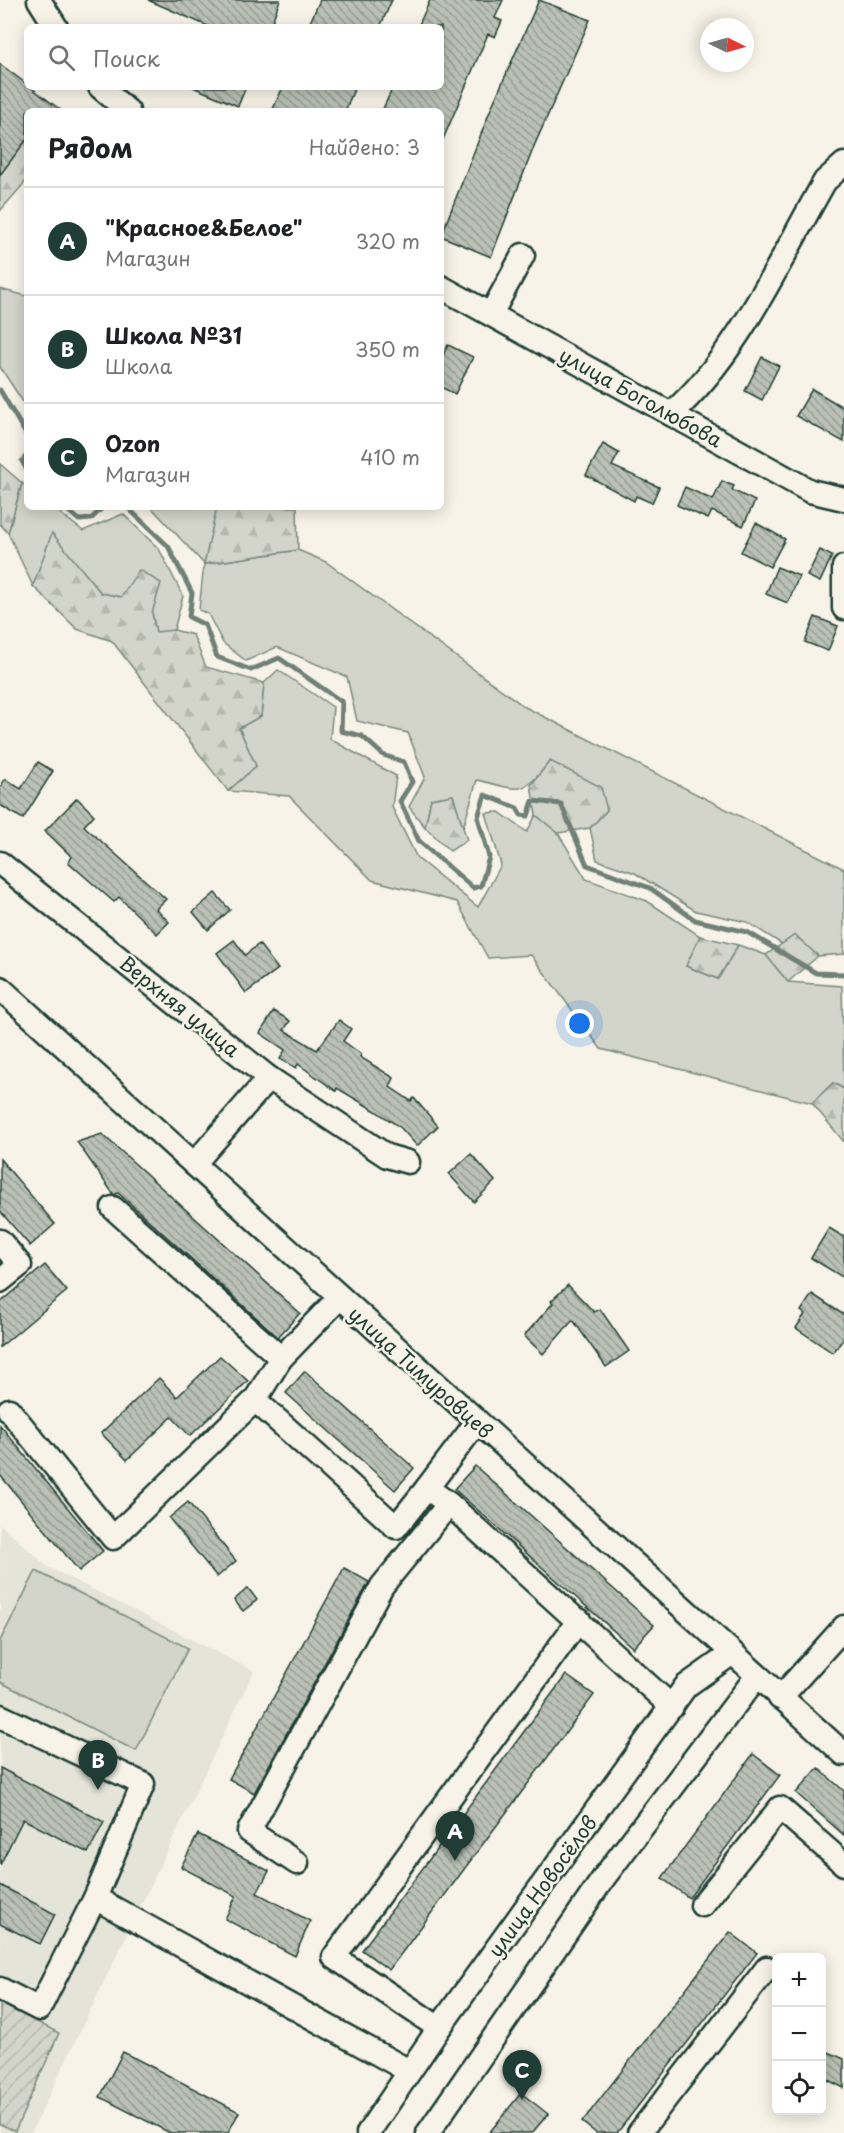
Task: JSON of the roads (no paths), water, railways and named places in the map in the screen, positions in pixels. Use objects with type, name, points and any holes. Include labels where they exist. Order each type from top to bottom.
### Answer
[{"type":"street","points":[[39,0],[55,24]]},
{"type":"street","points":[[104,90],[124,108]]},
{"type":"street","points":[[671,414],[698,391],[727,354],[825,181],[844,164]]},
{"type":"street","points":[[491,314],[523,255]]},
{"type":"street","name":"улица Боголюбова","points":[[444,289],[810,491],[844,499]]},
{"type":"street","points":[[844,567],[844,608]]},
{"type":"street","name":"Верхняя улица","points":[[0,863],[269,1078],[387,1156],[408,1162]]},
{"type":"street","name":"улица Тимуровцев","points":[[0,988],[731,1654],[844,1754]]},
{"type":"street","points":[[194,1164],[269,1078]]},
{"type":"street","points":[[113,1208],[281,1358]]},
{"type":"street","points":[[0,1241],[20,1265],[0,1281]]},
{"type":"street","points":[[9,1410],[113,1538],[255,1400],[281,1358],[340,1298]]},
{"type":"street","points":[[255,1400],[396,1527],[477,1422]]},
{"type":"street","points":[[426,1488],[449,1504],[672,1707]]},
{"type":"street","points":[[297,1863],[249,1831],[382,1586],[449,1504]]},
{"type":"street","points":[[439,2028],[334,1958],[579,1620]]},
{"type":"street","points":[[780,1698],[844,1627]]},
{"type":"street","name":"улица Новосёлов","points":[[368,2133],[439,2028],[686,1686],[731,1654]]},
{"type":"street","points":[[428,2133],[605,1876],[757,1676]]},
{"type":"street","points":[[0,1716],[143,1784],[95,1898],[39,2009],[0,1989]]},
{"type":"street","points":[[702,1905],[780,1808],[844,1864]]},
{"type":"street","points":[[95,1898],[409,2071]]},
{"type":"street","points":[[639,2133],[767,1968]]},
{"type":"waterway","points":[[0,390],[24,431]]},
{"type":"waterway","points":[[24,459],[22,461],[24,465]]},
{"type":"waterway","points":[[67,510],[79,520],[91,519],[100,510]]},
{"type":"waterway","points":[[130,510],[168,546],[192,593],[189,617],[205,625],[217,657],[251,670],[279,658],[342,702],[341,731],[362,736],[383,755],[404,762],[412,782],[400,801],[419,841],[473,888],[481,886],[489,857],[478,817],[485,795],[517,808],[521,815],[528,816],[533,801],[561,804],[587,865],[650,888],[695,920],[747,932],[816,973],[844,974]]},
{"type":"place","name":"Школа №31","points":[[98,1790]]},
{"type":"place","name":"\"Красное&Белое\"","points":[[455,1861]]},
{"type":"place","name":"Ozon","points":[[522,2100]]}]
